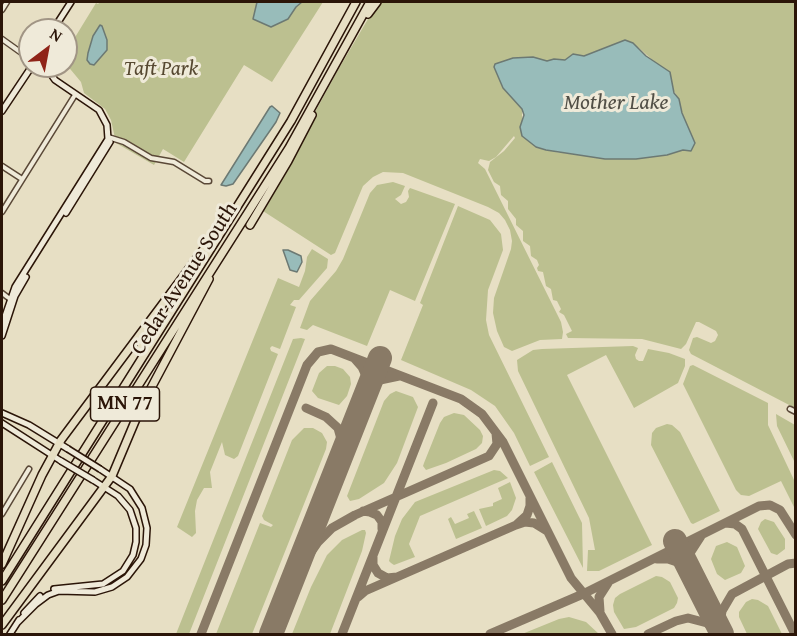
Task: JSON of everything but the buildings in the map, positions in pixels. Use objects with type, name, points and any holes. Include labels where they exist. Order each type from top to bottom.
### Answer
[{"type":"highway","name":"Cedar Avenue South","points":[[2,581],[291,121],[355,2]]},
{"type":"highway","name":"Cedar Avenue South","points":[[2,600],[289,148],[370,2]]},
{"type":"highway","points":[[343,51],[376,2]]},
{"type":"highway","points":[[250,225],[288,161],[331,74]]},
{"type":"highway","points":[[2,564],[52,454],[240,201]]},
{"type":"highway","points":[[2,625],[112,476],[141,406],[250,208]]},
{"type":"street","points":[[2,10],[7,2]]},
{"type":"street","points":[[61,18],[71,2]]},
{"type":"street","points":[[2,39],[18,49]]},
{"type":"street","points":[[2,111],[24,78]]},
{"type":"street","points":[[2,325],[10,299],[21,277],[109,137],[102,113],[55,80]]},
{"type":"street","points":[[2,336],[16,293],[107,149],[109,120],[101,107],[55,80]]},
{"type":"street","points":[[2,212],[75,95]]},
{"type":"street","points":[[109,137],[124,142],[151,158],[174,162],[205,181],[209,181]]},
{"type":"street","points":[[2,166],[22,179]]},
{"type":"street","points":[[2,293],[10,299]]},
{"type":"street","points":[[790,409],[795,412]]},
{"type":"street","points":[[2,413],[29,425],[130,489],[145,514],[147,528],[146,544],[141,560],[121,582],[103,591],[59,591],[48,595],[18,622]]},
{"type":"street","points":[[2,423],[105,487],[126,504],[135,523],[136,542],[128,564],[117,576],[103,584],[60,588],[46,592],[33,601],[9,634]]},
{"type":"street","points":[[2,514],[29,469]]},
{"type":"green space","name":"Taft Park","points":[[100,2],[323,2],[272,82],[244,65],[184,162],[163,149],[154,165],[116,143],[111,120],[105,109],[84,93],[78,78],[78,32],[96,3]]},
{"type":"green space","points":[[378,2],[795,2],[795,408],[691,354],[689,350],[693,338],[697,337],[711,343],[718,335],[716,331],[699,322],[696,322],[686,344],[681,349],[642,339],[568,338],[566,334],[572,331],[564,315],[559,312],[561,309],[557,301],[553,300],[551,289],[546,286],[543,272],[538,271],[539,265],[537,260],[531,256],[530,246],[523,241],[523,231],[516,225],[516,219],[508,209],[508,201],[501,195],[500,186],[494,182],[488,170],[490,162],[504,151],[515,138],[514,136],[496,157],[489,161],[480,159],[478,163],[485,169],[561,322],[562,339],[540,340],[512,351],[504,347],[493,313],[494,298],[512,241],[505,220],[499,213],[488,207],[403,173],[383,172],[363,186],[335,253],[331,255],[263,211],[262,209]],"holes":[[[625,40],[639,48],[657,64],[679,99],[682,113],[695,143],[687,151],[627,159],[605,159],[555,152],[522,123],[522,109],[503,88],[494,67],[513,58],[565,60],[573,54],[584,56]]]},
{"type":"green space","points":[[393,182],[405,186],[401,195],[395,199],[401,204],[409,197],[410,188],[455,204],[415,301],[390,290],[367,346],[313,325],[307,330],[300,328],[310,301],[336,271],[343,259],[370,193],[377,185]]},
{"type":"green space","points":[[458,206],[490,220],[501,234],[503,250],[488,290],[486,320],[489,335],[549,457],[530,466],[514,433],[495,406],[471,390],[401,360],[423,305],[420,303]]},
{"type":"green space","points":[[312,249],[328,259],[327,268],[299,300],[294,300],[290,305],[296,307],[280,349],[272,346],[270,348],[278,354],[238,456],[234,459],[225,455],[222,442],[210,472],[212,488],[204,488],[197,500],[196,533],[192,537],[177,527],[278,278],[299,287],[307,257]]},
{"type":"green space","points":[[293,339],[305,339],[189,634],[176,634]]},
{"type":"green space","points":[[633,346],[638,348],[635,355],[639,361],[643,361],[648,349],[685,359],[685,366],[678,383],[634,408],[606,355],[567,375],[652,545],[599,571],[587,571],[588,550],[595,550],[589,518],[518,371],[517,360],[533,350]]},
{"type":"green space","points":[[693,365],[768,403],[768,425],[795,482],[795,509],[781,481],[749,496],[741,495],[736,490],[683,384],[690,366]]},
{"type":"green space","points":[[327,366],[343,369],[350,377],[351,384],[347,396],[339,405],[318,398],[312,391],[319,373]]},
{"type":"green space","points":[[396,391],[413,397],[418,407],[397,463],[384,483],[359,499],[350,501],[347,496],[384,401]]},
{"type":"green space","points":[[454,413],[464,415],[480,430],[483,436],[482,443],[476,449],[426,470],[423,466],[440,423],[444,417]]},
{"type":"green space","points":[[776,414],[795,425],[795,463],[777,426]]},
{"type":"green space","points":[[667,424],[680,432],[720,511],[693,524],[651,445],[652,433],[656,428]]},
{"type":"green space","points":[[304,428],[313,428],[322,433],[327,442],[326,449],[252,634],[216,634],[260,523],[271,527],[273,525],[264,520],[262,516],[292,440]]},
{"type":"green space","points":[[552,462],[582,523],[583,568],[534,472]]},
{"type":"green space","points":[[494,470],[500,471],[508,478],[420,516],[409,544],[415,557],[394,565],[389,561],[402,519],[415,502]]},
{"type":"green space","points":[[510,482],[516,498],[512,510],[507,516],[486,526],[479,509],[493,506],[493,503],[502,499],[498,488]]},
{"type":"green space","points":[[474,511],[482,528],[456,539],[448,519],[451,517],[455,524],[469,518],[467,514]]},
{"type":"green space","points":[[765,519],[774,522],[785,539],[785,549],[777,555],[771,553],[758,529]]},
{"type":"green space","points":[[362,530],[366,533],[362,551],[330,634],[292,634],[327,555],[342,540]]},
{"type":"green space","points":[[727,542],[737,547],[745,566],[741,573],[725,580],[717,574],[711,559],[716,546]]},
{"type":"green space","points":[[656,576],[670,582],[678,598],[674,608],[636,627],[624,629],[614,612],[615,598]]},
{"type":"green space","points":[[752,599],[768,606],[782,634],[747,634],[739,612],[746,602]]},
{"type":"green space","points":[[569,617],[586,622],[599,634],[522,634],[559,619]]},
{"type":"water","points":[[257,2],[302,2],[288,19],[271,27],[253,19]]},
{"type":"water","points":[[100,25],[107,40],[107,50],[94,65],[87,60],[88,53],[93,36]]},
{"type":"water","name":"Mother Lake","points":[[625,40],[633,43],[646,56],[670,72],[674,93],[679,99],[682,113],[695,143],[691,151],[683,150],[667,155],[636,159],[605,159],[546,150],[536,147],[522,136],[520,127],[524,115],[522,109],[503,88],[494,67],[495,64],[513,58],[565,60],[573,54],[584,56]]},
{"type":"water","points":[[272,106],[280,113],[276,122],[233,184],[221,185],[270,107]]},
{"type":"water","points":[[283,250],[301,256],[302,262],[297,272],[290,270]]},
{"type":"taxiway","points":[[201,634],[307,365],[318,352],[331,349],[461,399],[482,414],[503,442],[571,578],[600,613],[612,634]]},
{"type":"taxiway","points":[[355,359],[366,376],[366,395],[380,380],[399,376]]},
{"type":"taxiway","points":[[342,634],[433,403]]},
{"type":"taxiway","points":[[306,408],[326,417],[338,428],[343,446],[336,470]]},
{"type":"taxiway","points":[[283,606],[305,561],[318,542],[332,528],[355,515],[489,456],[497,444],[496,433]]},
{"type":"taxiway","points":[[530,498],[527,515],[516,525],[525,522],[534,523],[547,531]]},
{"type":"taxiway","points":[[490,634],[583,594],[759,506],[770,505],[780,510],[796,535]]},
{"type":"taxiway","points":[[363,511],[377,515],[382,522],[382,529]]},
{"type":"taxiway","points":[[726,523],[735,524],[742,529],[795,634]]},
{"type":"taxiway","points":[[397,577],[516,525]]},
{"type":"taxiway","points":[[657,559],[677,562],[691,573],[690,553],[701,536]]},
{"type":"taxiway","points":[[358,597],[365,591],[397,577],[387,578],[378,573],[373,565],[373,557]]},
{"type":"taxiway","points":[[723,634],[720,624],[722,611],[732,594],[788,564],[796,563]]},
{"type":"taxiway","points":[[600,611],[599,597],[608,583]]},
{"type":"taxiway","points":[[648,634],[688,618],[707,623],[720,634]]},
{"type":"runway","points":[[271,634],[380,358]]},
{"type":"runway","points":[[675,541],[722,634]]}]
